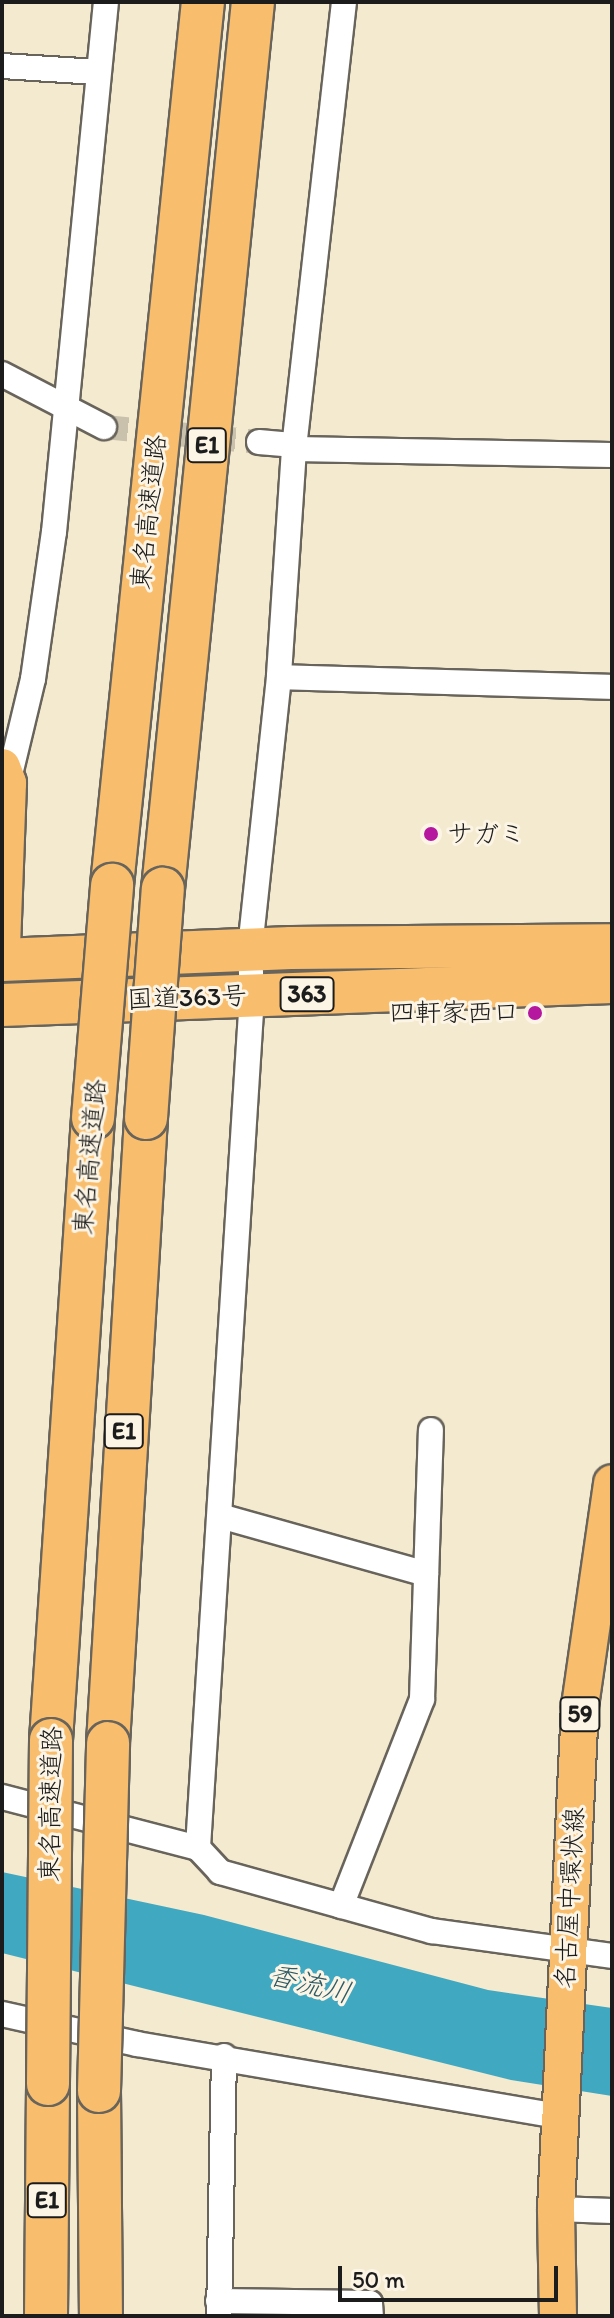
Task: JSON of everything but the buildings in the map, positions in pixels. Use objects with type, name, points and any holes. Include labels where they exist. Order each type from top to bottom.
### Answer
[{"type":"highway","name":"東名高速道路","points":[[46,2316],[51,1740],[93,1118],[112,885],[203,2]]},
{"type":"highway","name":"東名高速道路","points":[[101,2316],[99,2091],[108,1743],[146,1118],[163,889],[253,2]]},
{"type":"highway","name":"国道363号","points":[[2,960],[250,950],[612,945]]},
{"type":"highway","name":"国道363号","points":[[2,1005],[612,982]]},
{"type":"main road","points":[[2,948],[5,775]]},
{"type":"main road","name":"名古屋中環状線","points":[[558,2316],[556,2209],[580,1706],[612,1483]]},
{"type":"street","points":[[5,775],[33,679],[67,408],[106,2]]},
{"type":"street","points":[[198,1848],[252,996],[250,950],[279,677],[294,447],[344,2]]},
{"type":"street","points":[[2,66],[98,72]]},
{"type":"street","points":[[2,374],[104,427]]},
{"type":"street","points":[[259,442],[294,447],[612,455]]},
{"type":"street","points":[[279,677],[612,687]]},
{"type":"street","points":[[341,1906],[422,1699],[431,1430]]},
{"type":"street","points":[[220,1516],[426,1574]]},
{"type":"street","points":[[2,1797],[198,1848],[220,1872],[432,1931],[567,1956],[612,1956]]},
{"type":"street","points":[[2,2014],[137,2044],[560,2108]]},
{"type":"street","points":[[224,2056],[219,2309],[370,2303],[371,2316]]},
{"type":"street","points":[[556,2209],[612,2211]]},
{"type":"water","name":"香流川","points":[[2,1872],[204,1915],[488,1990],[612,2008],[612,2096],[511,2080],[2,1953]]},
{"type":"tunnel","points":[[104,427],[259,442]]},
{"type":"place","name":"サガミ","points":[[431,834]]},
{"type":"place","name":"四軒家西口","points":[[535,1013]]}]
